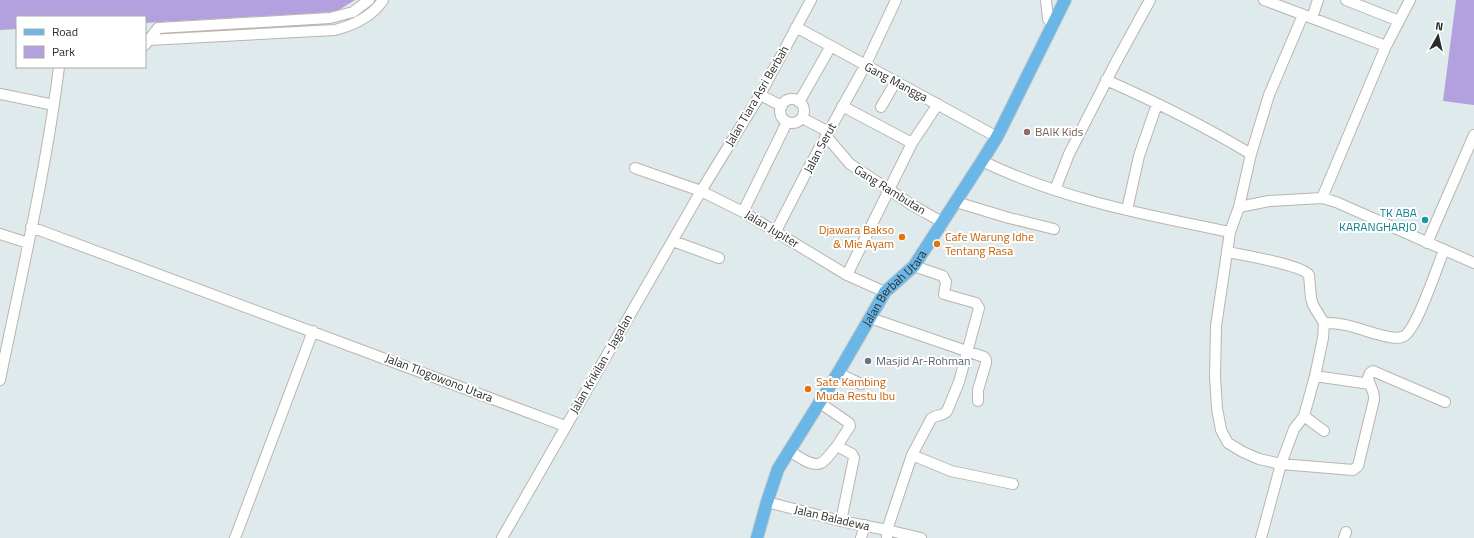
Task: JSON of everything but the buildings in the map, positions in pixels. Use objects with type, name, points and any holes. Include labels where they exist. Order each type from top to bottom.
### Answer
[{"type":"main road","name":"Jalan Berbah Utara","points":[[757,538],[766,502],[778,469],[820,403],[885,292],[914,266],[982,161],[996,137],[1065,0]]},
{"type":"street","points":[[147,43],[158,28],[330,18],[353,12],[369,0]]},
{"type":"street","points":[[147,43],[335,30],[350,26],[362,20],[383,0]]},
{"type":"street","name":"Jalan Tiara Asri Berbah","points":[[701,191],[760,95],[811,0]]},
{"type":"street","name":"Jalan Serut","points":[[776,231],[842,106],[865,66],[896,0]]},
{"type":"street","points":[[1046,0],[1048,19],[1053,25]]},
{"type":"street","points":[[1055,190],[1069,154],[1106,80],[1150,0]]},
{"type":"street","points":[[1264,0],[1386,46]]},
{"type":"street","points":[[1318,0],[1307,17],[1269,95],[1251,154],[1239,207],[1230,232],[1216,326],[1215,376],[1217,408],[1221,430],[1228,443],[1259,459],[1281,464],[1348,470],[1356,469],[1358,466],[1374,400],[1374,395],[1368,378],[1370,372],[1373,371],[1445,402]]},
{"type":"street","points":[[1346,0],[1399,21]]},
{"type":"street","points":[[1322,198],[1386,46],[1410,0]]},
{"type":"street","name":"Gang Mangga","points":[[796,27],[996,137]]},
{"type":"street","points":[[799,102],[831,46]]},
{"type":"street","points":[[0,380],[31,228],[54,105],[59,68]]},
{"type":"street","points":[[1106,80],[1212,131],[1251,154]]},
{"type":"street","points":[[881,107],[896,81]]},
{"type":"street","points":[[0,94],[54,105]]},
{"type":"street","points":[[760,95],[782,106]]},
{"type":"street","points":[[789,100],[799,102],[804,109],[802,118],[796,123],[787,122],[780,114],[782,106],[789,100]]},
{"type":"street","points":[[847,275],[912,143],[938,104]]},
{"type":"street","points":[[1127,210],[1139,156],[1157,104]]},
{"type":"street","points":[[842,106],[912,143]]},
{"type":"street","points":[[802,118],[828,134]]},
{"type":"street","points":[[743,212],[787,122]]},
{"type":"street","name":"Gang Rambutan","points":[[828,134],[850,164],[942,222]]},
{"type":"street","points":[[1427,243],[1474,135]]},
{"type":"street","points":[[982,161],[1055,190],[1127,210],[1230,232]]},
{"type":"street","name":"Jalan Jupiter","points":[[635,168],[701,191],[743,212],[847,275],[885,292]]},
{"type":"street","name":"Jalan Krikilan - Jagalan","points":[[502,538],[701,191]]},
{"type":"street","points":[[1239,207],[1269,201],[1322,198],[1336,202],[1474,263]]},
{"type":"street","points":[[956,202],[1054,229]]},
{"type":"street","name":"Jalan Tlogowono Utara","points":[[31,228],[313,331],[565,426]]},
{"type":"street","points":[[0,234],[28,243]]},
{"type":"street","points":[[673,240],[719,258]]},
{"type":"street","points":[[1324,323],[1336,322],[1398,338],[1404,336],[1414,326],[1444,250]]},
{"type":"street","points":[[1228,252],[1293,266],[1307,272],[1310,278],[1310,292],[1313,305],[1324,323],[1322,344],[1304,416],[1294,429],[1281,464],[1261,538]]},
{"type":"street","points":[[887,534],[912,455],[931,419],[935,416],[944,415],[947,411],[959,382],[966,352],[980,308],[978,305],[946,295],[944,291],[946,282],[944,276],[914,266]]},
{"type":"street","points":[[870,318],[984,357],[986,360],[978,390],[978,401]]},
{"type":"street","points":[[235,538],[313,331]]},
{"type":"street","points":[[838,373],[861,384]]},
{"type":"street","points":[[1315,376],[1370,384]]},
{"type":"street","points":[[789,451],[813,464],[822,463],[849,429],[850,425],[820,403]]},
{"type":"street","points":[[1304,416],[1324,431]]},
{"type":"street","points":[[837,446],[852,454],[854,458],[841,521]]},
{"type":"street","points":[[912,455],[951,471],[1013,484]]},
{"type":"street","name":"Jalan Baladewa","points":[[766,502],[841,521],[864,525],[887,534],[921,538]]},
{"type":"street","points":[[861,538],[864,525]]},
{"type":"green space","points":[[0,0],[355,0],[337,11],[146,23],[146,16],[16,16],[16,29],[0,30]]},
{"type":"green space","points":[[1456,0],[1474,0],[1474,105],[1443,101]]},
{"type":"place","name":"BAIK Kids","points":[[1027,132]]},
{"type":"place","name":"TK ABA KARANGHARJO","points":[[1425,220]]},
{"type":"place","name":"Djawara Bakso & Mie Ayam","points":[[902,237]]},
{"type":"place","name":"Cafe Warung Idhe Tentang Rasa","points":[[937,244]]},
{"type":"place","name":"Masjid Ar-Rohman","points":[[868,361]]},
{"type":"place","name":"Sate Kambing Muda Restu Ibu","points":[[808,389]]}]
